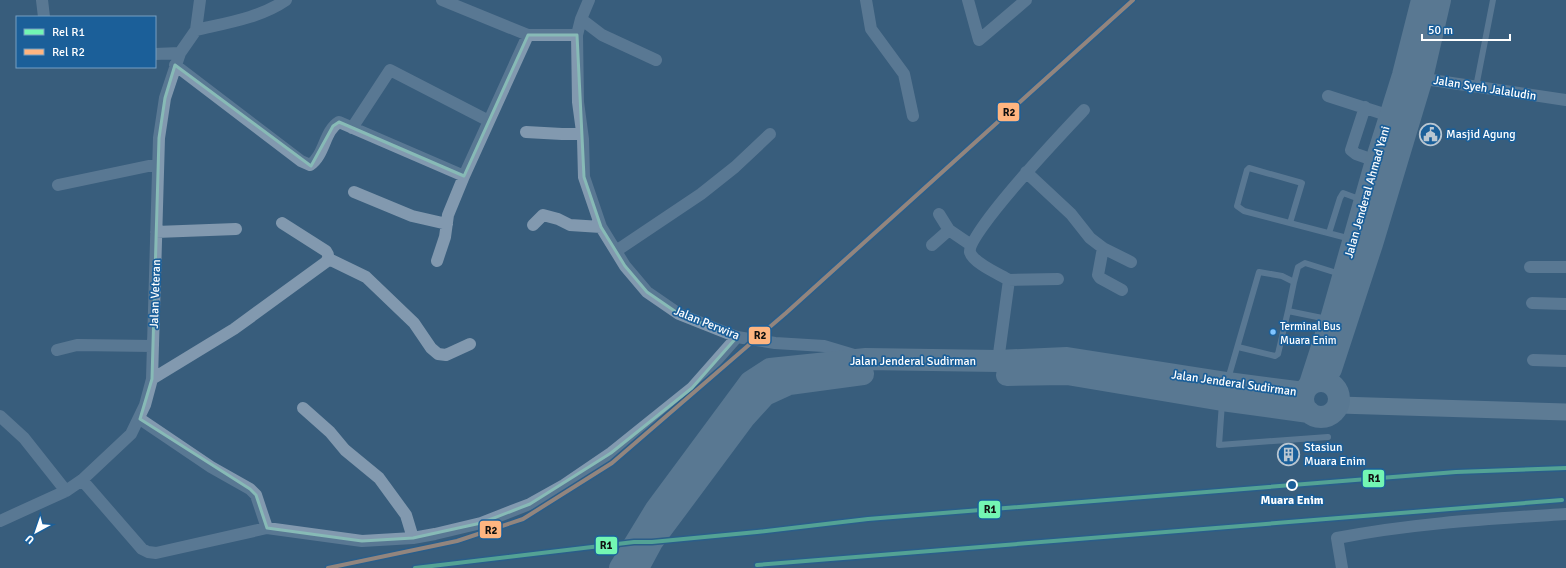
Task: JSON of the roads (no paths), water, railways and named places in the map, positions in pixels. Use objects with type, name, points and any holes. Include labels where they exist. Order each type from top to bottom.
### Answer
[{"type":"highway","name":"Jalan Jenderal Ahmad Yani","points":[[1312,393],[1343,275],[1363,242],[1365,201],[1390,116],[1412,77],[1422,0]]},
{"type":"highway","name":"Jalan Jenderal Ahmad Yani","points":[[1312,393],[1363,242],[1412,77],[1440,0]]},
{"type":"highway","name":"Jalan Jenderal Sudirman","points":[[620,568],[656,509],[750,382],[770,369],[1067,358],[1225,392]]},
{"type":"highway","name":"Jalan Jenderal Sudirman","points":[[638,568],[652,542],[746,417],[765,395],[789,384],[866,366],[995,375],[1067,374],[1225,392],[1312,393],[1314,416],[1326,416],[1336,410],[1338,405]]},
{"type":"highway","points":[[1312,393],[1335,386],[1339,395],[1338,405]]},
{"type":"main road","points":[[1338,405],[1566,412]]},
{"type":"street","points":[[42,0],[44,16]]},
{"type":"street","name":"Jalan Veteran","points":[[0,521],[66,490],[82,480],[131,434],[140,419],[152,379],[159,138],[165,98],[180,53],[196,30],[200,0]]},
{"type":"street","points":[[196,30],[228,23],[263,12],[286,0]]},
{"type":"street","points":[[442,0],[528,35],[577,35]]},
{"type":"street","name":"Jalan Perwira","points":[[589,0],[581,19],[577,35],[578,102],[582,134],[584,178],[602,227],[636,281],[647,292],[679,314],[737,337],[774,343],[824,346],[866,366]]},
{"type":"street","points":[[866,0],[871,29],[904,74],[912,116]]},
{"type":"street","points":[[968,0],[979,40],[1026,0]]},
{"type":"street","points":[[581,19],[602,35],[656,60]]},
{"type":"street","points":[[437,261],[445,237],[448,215],[464,176],[528,35]]},
{"type":"street","points":[[156,54],[180,53]]},
{"type":"street","points":[[175,65],[307,164],[312,164],[325,143],[333,126],[339,122],[464,176]]},
{"type":"street","points":[[352,128],[390,70],[489,121]]},
{"type":"street","name":"Jalan Syeh Jalaludin","points":[[1412,77],[1566,100]]},
{"type":"street","points":[[1328,96],[1390,116]]},
{"type":"street","points":[[1365,108],[1352,150],[1356,154],[1376,161]]},
{"type":"street","points":[[1058,280],[1009,280],[975,260],[970,250],[982,228],[1026,172],[1084,110]]},
{"type":"street","points":[[526,132],[582,134]]},
{"type":"street","points":[[616,251],[702,194],[735,167],[770,134]]},
{"type":"street","points":[[58,185],[158,164]]},
{"type":"street","points":[[1026,172],[1071,214],[1090,238],[1103,248],[1131,262]]},
{"type":"street","points":[[354,192],[412,216],[447,224]]},
{"type":"street","points":[[939,214],[949,230],[971,246]]},
{"type":"street","points":[[533,225],[543,215],[558,219],[570,225],[602,227]]},
{"type":"street","points":[[282,223],[326,251],[329,255],[329,259]]},
{"type":"street","points":[[156,232],[236,229]]},
{"type":"street","points":[[932,245],[949,230]]},
{"type":"street","points":[[1103,248],[1098,274],[1100,278],[1122,290]]},
{"type":"street","points":[[329,259],[366,277],[414,323],[430,348],[438,354],[446,355],[470,344]]},
{"type":"street","points":[[152,379],[234,329],[329,259]]},
{"type":"street","points":[[1530,267],[1566,267]]},
{"type":"street","points":[[998,360],[1009,280]]},
{"type":"street","points":[[1532,303],[1566,304]]},
{"type":"street","points":[[82,480],[142,549],[148,552],[156,553],[268,528],[362,541],[413,538],[435,534],[481,523],[530,504],[564,485],[611,453],[692,388],[737,337]]},
{"type":"street","points":[[58,350],[77,345],[153,346]]},
{"type":"street","points":[[1533,360],[1566,361]]},
{"type":"street","points":[[303,408],[330,432],[345,450],[379,478],[406,515],[413,538]]},
{"type":"street","points":[[0,416],[24,438],[66,490]]},
{"type":"street","points":[[140,419],[211,467],[250,489],[256,495],[268,528]]},
{"type":"street","points":[[1342,568],[1337,538],[1387,529],[1566,514]]},
{"type":"lane","points":[[1476,87],[1493,0]]},
{"type":"lane","points":[[1290,223],[1302,183],[1249,168],[1246,170],[1238,206],[1244,211],[1290,223],[1329,233],[1363,242]]},
{"type":"lane","points":[[1329,233],[1343,193],[1365,201]]},
{"type":"lane","points":[[1238,347],[1275,356],[1278,354],[1298,266],[1305,263],[1343,275]]},
{"type":"lane","points":[[1294,282],[1282,276],[1259,272],[1225,392],[1219,446],[1328,437]]},
{"type":"lane","points":[[1288,311],[1331,319]]},
{"type":"rail line","name":"R2","points":[[328,568],[457,541],[523,519],[612,463],[786,313],[1133,0]]},
{"type":"rail line","name":"R1","points":[[415,568],[634,542],[652,542],[757,532],[868,519],[1456,472],[1566,468]]},
{"type":"rail line","name":"R1","points":[[757,565],[1562,500]]},
{"type":"place","name":"Masjid Agung","points":[[1431,134]]},
{"type":"place","name":"Terminal Bus Muara Enim","points":[[1273,332]]},
{"type":"place","name":"Stasiun Muara Enim","points":[[1289,454]]},
{"type":"place","name":"Muara Enim","points":[[1292,485]]}]
